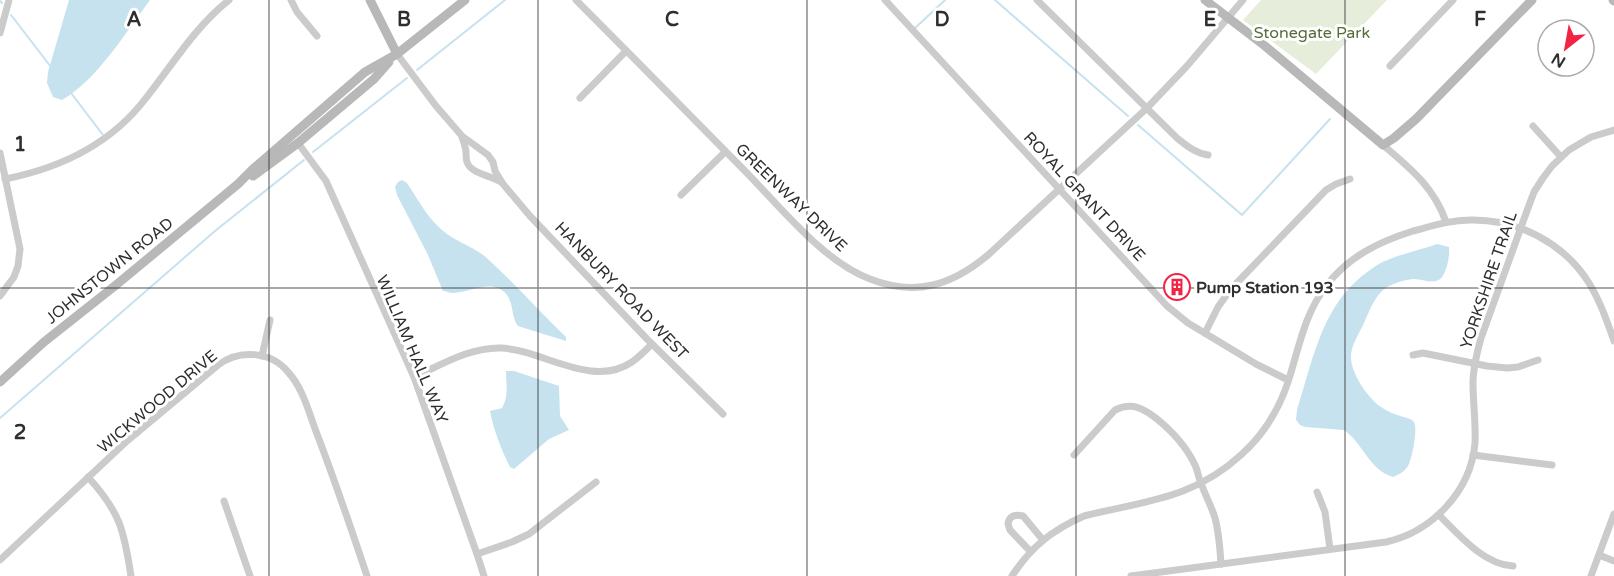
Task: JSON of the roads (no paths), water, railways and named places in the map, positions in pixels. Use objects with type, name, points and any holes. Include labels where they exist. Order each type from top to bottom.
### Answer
[{"type":"main road","name":"HANBURY ROAD WEST","points":[[370,0],[397,54]]},
{"type":"main road","name":"JOHNSTOWN ROAD","points":[[238,184],[256,174],[298,143],[374,79],[397,54],[465,0]]},
{"type":"main road","points":[[1205,0],[1383,145],[1416,119],[1532,0]]},
{"type":"main road","name":"JOHNSTOWN ROAD","points":[[0,382],[44,342],[238,184],[365,72],[397,54]]},
{"type":"street","points":[[0,33],[9,0]]},
{"type":"street","points":[[5,179],[56,166],[103,140],[130,117],[182,49],[205,22],[229,0]]},
{"type":"street","points":[[291,0],[297,12],[317,36]]},
{"type":"street","name":"GREENWAY DRIVE","points":[[576,0],[808,236],[850,270],[869,279],[900,287],[926,286],[942,282],[964,273],[988,255],[1147,108],[1187,66],[1242,0]]},
{"type":"street","name":"ROYAL GRANT DRIVE","points":[[885,0],[1167,306],[1205,333],[1256,364],[1288,380]]},
{"type":"street","points":[[1037,0],[1177,138],[1199,153],[1208,155]]},
{"type":"street","points":[[1390,66],[1453,0]]},
{"type":"street","points":[[580,98],[626,51]]},
{"type":"street","name":"HANBURY ROAD WEST","points":[[397,54],[462,136],[488,155],[503,184],[548,236],[723,414]]},
{"type":"street","points":[[1533,126],[1561,157]]},
{"type":"street","name":"YORKSHIRE TRAIL","points":[[1131,576],[1396,540],[1424,527],[1439,515],[1462,484],[1473,455],[1474,363],[1534,192],[1543,177],[1569,150],[1592,136],[1614,130]]},
{"type":"street","name":"HANBURY ROAD WEST","points":[[462,136],[466,148],[466,161],[471,168],[503,184]]},
{"type":"street","name":"WILLIAM HALL WAY","points":[[298,143],[327,182],[414,377],[484,576]]},
{"type":"street","points":[[1383,145],[1432,192],[1446,222]]},
{"type":"street","points":[[681,195],[725,152]]},
{"type":"street","points":[[0,153],[20,249],[14,277],[0,296]]},
{"type":"street","points":[[1205,333],[1218,307],[1231,289],[1326,190],[1350,179]]},
{"type":"street","points":[[1012,576],[1030,551],[1043,540],[1084,516],[1173,496],[1201,484],[1233,462],[1258,437],[1277,407],[1311,307],[1323,289],[1359,254],[1384,241],[1446,222],[1481,220],[1521,228],[1544,239],[1574,264],[1590,285],[1614,341]]},
{"type":"street","points":[[270,320],[261,356],[276,361],[284,367],[299,389],[332,473],[367,576]]},
{"type":"street","points":[[414,377],[464,354],[501,348],[516,350],[583,370],[608,371],[631,363],[652,344]]},
{"type":"street","points":[[1413,355],[1423,353],[1507,368],[1538,360]]},
{"type":"street","name":"WICKWOOD DRIVE","points":[[0,560],[153,417],[221,362],[240,355],[261,356]]},
{"type":"street","points":[[1074,455],[1115,410],[1128,405],[1139,406],[1152,415],[1183,444],[1196,466],[1215,519],[1221,564]]},
{"type":"street","points":[[1473,455],[1552,465]]},
{"type":"street","points":[[88,477],[111,506],[120,523],[125,537],[131,576]]},
{"type":"street","points":[[477,554],[529,534],[596,482]]},
{"type":"street","points":[[1317,492],[1325,512],[1330,549]]},
{"type":"street","points":[[224,501],[250,576]]},
{"type":"street","points":[[1591,576],[1614,514]]},
{"type":"street","points":[[1030,551],[1010,530],[1008,524],[1010,518],[1015,515],[1023,516],[1043,540]]},
{"type":"street","points":[[1439,515],[1480,554],[1498,564],[1512,566]]},
{"type":"street","points":[[1599,555],[1614,561]]},
{"type":"water","points":[[69,0],[150,0],[99,68],[62,100],[53,97],[47,83],[48,72]]},
{"type":"water","points":[[402,180],[407,183],[441,229],[485,257],[566,337],[566,341],[518,326],[507,295],[495,287],[488,286],[452,293],[443,291],[428,255],[397,195],[395,187]]},
{"type":"water","points":[[1437,244],[1449,247],[1448,263],[1442,277],[1432,282],[1407,280],[1385,288],[1372,306],[1351,353],[1354,371],[1371,398],[1384,409],[1414,422],[1415,437],[1410,462],[1403,471],[1393,477],[1378,468],[1344,430],[1300,425],[1296,420],[1297,410],[1313,356],[1327,321],[1348,289],[1382,262]]},
{"type":"water","points":[[506,371],[514,371],[559,386],[560,416],[569,430],[549,439],[514,469],[510,467],[501,447],[490,411],[502,408],[506,399]]},
{"type":"waterway","points":[[417,70],[505,0]]},
{"type":"waterway","points":[[914,29],[945,0]]},
{"type":"waterway","points":[[995,0],[1128,116]]},
{"type":"waterway","points":[[11,15],[51,67]]},
{"type":"waterway","points":[[313,152],[407,78]]},
{"type":"waterway","points":[[71,93],[103,135]]},
{"type":"waterway","points":[[1138,125],[1242,215],[1330,119]]},
{"type":"waterway","points":[[0,418],[215,231],[304,160]]},
{"type":"place","name":"Pump Station 193","points":[[1177,287]]},
{"type":"park label","name":"Stonegate Park","points":[[1312,32]]}]
